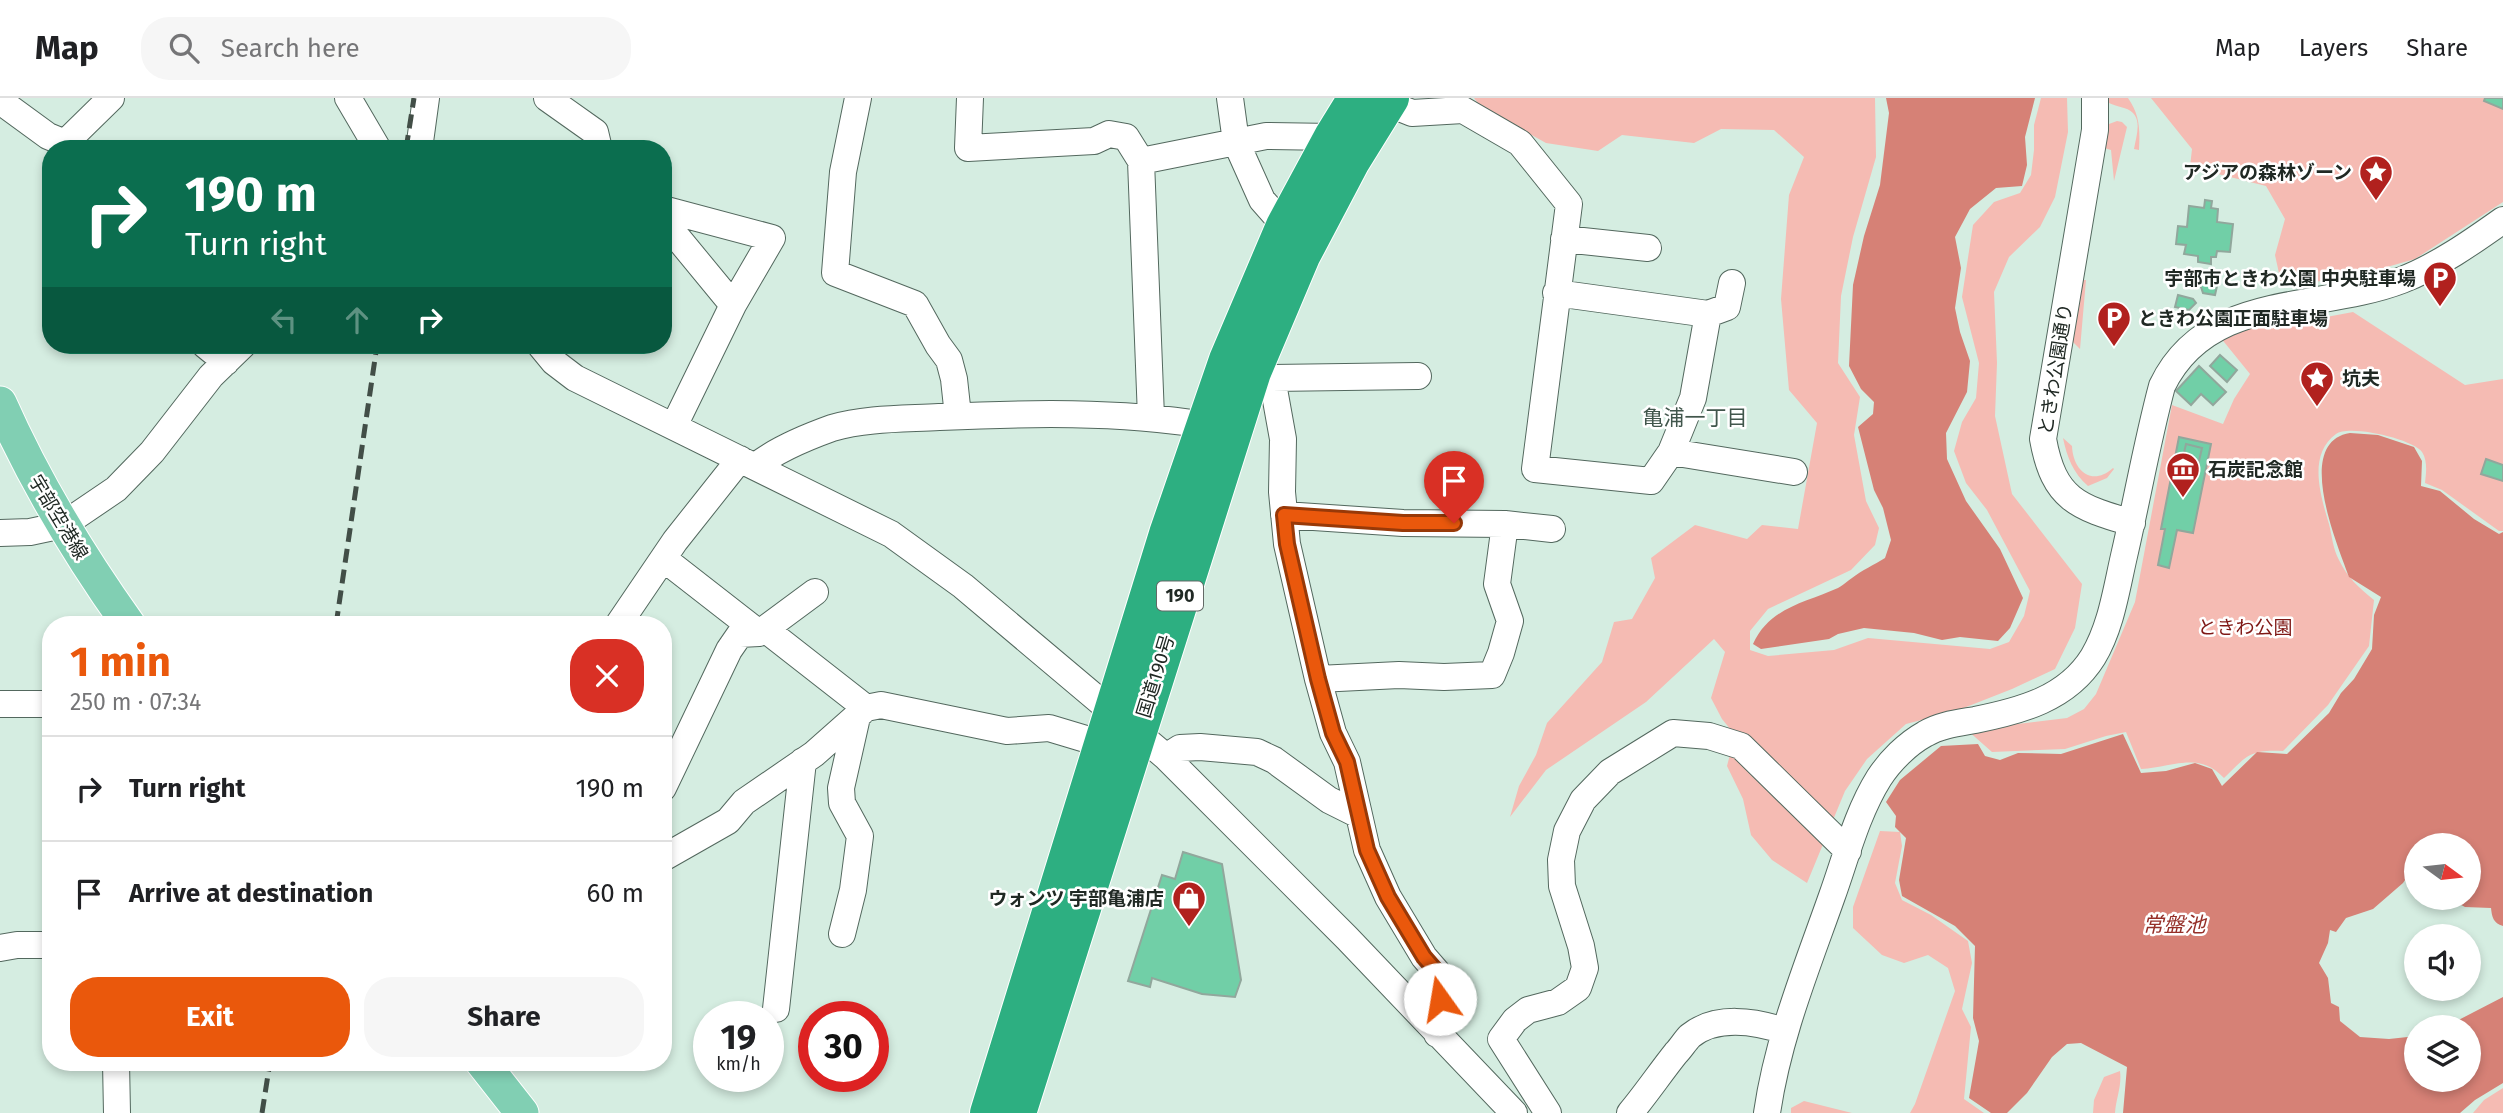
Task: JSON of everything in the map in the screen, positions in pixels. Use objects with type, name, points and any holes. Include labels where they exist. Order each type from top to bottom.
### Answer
[{"type":"highway","name":"国道190号","points":[[989,1113],[1131,740],[1168,534],[1228,360],[1285,226],[1333,137],[1378,100]]},
{"type":"highway","name":"国道190号","points":[[1017,1113],[1131,740],[1185,579],[1262,375],[1301,256],[1351,161],[1378,100]]},
{"type":"main road","name":"宇部空港線","points":[[0,403],[32,472],[93,575],[123,616]]},
{"type":"main road","points":[[488,1071],[522,1113]]},
{"type":"street","points":[[68,140],[111,98]]},
{"type":"street","points":[[348,98],[373,140]]},
{"type":"street","points":[[420,140],[426,98]]},
{"type":"street","points":[[547,98],[595,132],[597,140]]},
{"type":"street","points":[[858,98],[843,172],[835,272],[915,304],[949,359],[958,416]]},
{"type":"street","points":[[970,98],[968,148],[1094,141],[1109,134],[1126,136],[1142,161],[1151,417]]},
{"type":"street","points":[[1230,98],[1236,142],[1262,200],[1285,226]]},
{"type":"street","name":"ときわ公園通り","points":[[2095,98],[2093,142],[2043,439],[2047,461],[2055,480],[2070,498],[2086,509],[2132,523]]},
{"type":"street","points":[[1378,100],[1412,113],[1463,110],[1520,143],[1569,204],[1535,469],[1651,481],[1671,452],[1693,398],[1708,314]]},
{"type":"street","points":[[0,101],[48,136],[58,140]]},
{"type":"street","points":[[1142,161],[1266,136],[1333,137]]},
{"type":"street","points":[[672,211],[772,239],[733,305],[674,426]]},
{"type":"street","points":[[1767,1113],[1773,1072],[1784,1031],[1848,851],[1870,794],[1880,776],[1908,746],[1924,734],[1942,726],[2026,708],[2052,697],[2068,686],[2093,658],[2113,609],[2162,386],[2178,359],[2203,334],[2224,323],[2256,313],[2360,292],[2402,280],[2441,260],[2503,220]]},
{"type":"street","points":[[672,231],[733,305]]},
{"type":"street","points":[[1564,239],[1648,248]]},
{"type":"street","points":[[1556,293],[1708,314],[1727,307],[1732,283]]},
{"type":"street","points":[[0,533],[30,533],[63,525],[116,489],[152,452],[211,376],[234,354]]},
{"type":"street","points":[[548,354],[575,378],[895,537],[963,586],[1348,938],[1514,1113]]},
{"type":"street","points":[[1418,376],[1262,375],[1283,439],[1287,544],[1318,679],[1333,733],[1347,762],[1367,850],[1388,897],[1424,957],[1437,972],[1441,1025],[1437,1034]]},
{"type":"street","points":[[624,616],[664,559],[748,462],[833,428],[875,421],[1021,414],[1151,417],[1205,425]]},
{"type":"street","points":[[1671,452],[1794,472]]},
{"type":"street","points":[[1284,515],[1403,523],[1505,524],[1552,529]]},
{"type":"street","points":[[1318,679],[1399,675],[1492,675],[1502,653],[1510,621],[1497,584],[1505,524]]},
{"type":"street","points":[[664,559],[762,631],[862,712]]},
{"type":"street","points":[[672,769],[729,650],[740,634],[762,631],[815,592]]},
{"type":"street","points":[[0,704],[42,704]]},
{"type":"street","points":[[672,853],[728,821],[744,802],[803,761],[862,712],[881,705],[1007,731],[1049,729],[1180,748],[1257,752],[1274,760],[1329,800],[1357,814]]},
{"type":"street","points":[[842,934],[853,890],[860,836],[842,803],[841,788],[862,712]]},
{"type":"street","points":[[1548,1113],[1501,1039],[1528,1010],[1558,1002],[1578,988],[1585,968],[1562,886],[1561,859],[1567,831],[1583,800],[1610,772],[1673,733],[1709,736],[1741,746],[1848,851]]},
{"type":"street","points":[[777,1001],[803,761]]},
{"type":"street","points":[[0,948],[42,945]]},
{"type":"street","points":[[1630,1113],[1690,1037],[1708,1027],[1743,1022],[1760,1023],[1784,1031]]},
{"type":"street","points":[[116,1071],[117,1113]]},
{"type":"green space","points":[[1474,98],[1875,98],[1876,157],[1853,237],[1841,296],[1838,363],[1860,397],[1854,435],[1866,501],[1879,528],[1875,545],[1851,570],[1768,609],[1750,631],[1750,650],[1768,656],[1834,650],[1868,638],[1990,649],[2009,642],[2024,616],[2030,591],[1987,510],[1966,483],[1954,451],[1962,422],[1976,398],[1979,363],[1962,297],[1973,225],[1994,202],[2020,193],[2031,175],[2034,125],[2041,98],[2067,98],[2068,132],[2055,197],[2040,227],[2009,257],[1994,292],[1997,363],[1995,416],[2012,494],[2082,584],[2075,628],[2055,669],[1956,711],[1906,724],[1867,759],[1845,791],[1807,883],[1772,860],[1751,835],[1743,799],[1727,766],[1735,735],[1722,719],[1711,698],[1725,652],[1714,639],[1646,702],[1546,770],[1510,817],[1519,786],[1536,755],[1547,723],[1602,662],[1614,622],[1632,619],[1655,578],[1651,558],[1695,525],[1747,539],[1762,525],[1798,529],[1817,423],[1789,390],[1781,299],[1789,195],[1804,157],[1774,130],[1721,129],[1694,143],[1622,135],[1598,151],[1546,143],[1480,106]]},
{"type":"green space","points":[[2107,98],[2128,98],[2132,104],[2135,110],[2138,123],[2139,150],[2134,149],[2137,119],[2130,111],[2107,102]]},
{"type":"green space","points":[[2151,98],[2503,98],[2503,202],[2415,259],[2359,275],[2282,287],[2275,255],[2285,219],[2266,186],[2190,167],[2192,149]]},
{"type":"green space","points":[[2117,121],[2127,127],[2114,181],[2111,150],[2104,148],[2109,124]]},
{"type":"green space","points":[[2081,280],[2086,280],[2080,349],[2071,340]]},
{"type":"green space","name":"ときわ公園","points":[[2353,312],[2465,385],[2503,379],[2503,531],[2499,531],[2442,490],[2425,483],[2425,459],[2416,447],[2380,434],[2343,431],[2336,434],[2322,453],[2319,465],[2320,489],[2339,560],[2354,582],[2374,600],[2369,646],[2328,705],[2283,751],[2263,751],[2249,755],[2224,778],[2215,770],[2195,763],[2141,769],[2126,732],[2065,749],[1992,752],[1967,730],[2067,718],[2084,709],[2096,694],[2135,602],[2172,405],[2223,424],[2234,399],[2250,374],[2220,337],[2252,323],[2289,324]]},
{"type":"green space","points":[[2063,438],[2072,446],[2076,463],[2085,474],[2098,476],[2114,469],[2107,478],[2088,486],[2071,464]]},
{"type":"green space","points":[[1880,831],[1900,832],[1902,846],[1895,883],[1902,900],[1931,915],[1968,941],[1972,963],[1962,1009],[1971,1027],[1964,1099],[1984,1113],[1910,1113],[1955,991],[1948,968],[1928,955],[1904,963],[1882,955],[1853,928],[1853,907]]},
{"type":"green space","points":[[2120,1071],[2115,1113],[2093,1113],[2094,1100],[2104,1077]]},
{"type":"green space","points":[[2503,1088],[2503,1113],[2473,1113],[2484,1100]]},
{"type":"green space","points":[[1804,1101],[1852,1113],[1791,1113],[1791,1108]]},
{"type":"water","points":[[1886,98],[2035,98],[2025,137],[2027,165],[2022,186],[1996,188],[1970,209],[1955,237],[1961,268],[1955,308],[1970,361],[1967,392],[1946,433],[1947,459],[1966,501],[2000,549],[2023,598],[2010,628],[1998,641],[1960,637],[1942,640],[1914,633],[1864,628],[1829,639],[1761,649],[1753,644],[1769,622],[1789,608],[1838,588],[1885,558],[1891,540],[1883,508],[1874,490],[1858,427],[1873,414],[1874,402],[1861,389],[1849,366],[1853,285],[1864,236],[1880,185],[1889,113]]},
{"type":"water","name":"常盤池","points":[[2350,433],[2378,435],[2414,447],[2422,461],[2421,486],[2440,491],[2474,519],[2499,534],[2503,532],[2503,926],[2494,919],[2491,908],[2482,908],[2482,833],[2404,833],[2404,882],[2373,909],[2346,918],[2336,932],[2330,930],[2328,943],[2319,963],[2328,978],[2331,1003],[2339,1007],[2340,1021],[2360,1037],[2404,1037],[2404,1092],[2481,1092],[2481,1015],[2468,1015],[2503,997],[2503,1083],[2460,1113],[2123,1113],[2127,1067],[2081,1043],[2067,1044],[2052,1057],[2027,1093],[2007,1113],[1991,1113],[1969,1098],[1979,1041],[1973,1018],[1975,946],[1955,926],[1902,896],[1899,880],[1906,838],[1895,827],[1896,816],[1886,802],[1900,780],[1941,746],[1978,744],[1985,756],[2000,760],[2018,753],[2061,754],[2123,734],[2141,773],[2166,771],[2195,763],[2212,769],[2222,786],[2257,752],[2287,754],[2329,713],[2372,649],[2374,615],[2381,597],[2349,577],[2336,543],[2324,497],[2322,474],[2324,455],[2333,440]]},
{"type":"building","points":[[2485,98],[2503,98],[2503,109],[2484,101]]},
{"type":"building","points":[[2205,200],[2212,201],[2211,208],[2218,209],[2217,222],[2233,224],[2230,252],[2217,251],[2216,257],[2211,257],[2211,264],[2198,262],[2198,256],[2184,254],[2186,245],[2176,244],[2178,226],[2187,227],[2189,206],[2204,208]]},
{"type":"building","points":[[2200,284],[2217,286],[2215,295],[2203,293]]},
{"type":"building","points":[[2178,295],[2193,299],[2196,303],[2189,310],[2175,307]]},
{"type":"building","points":[[2220,355],[2237,370],[2227,382],[2210,366]]},
{"type":"building","points":[[2199,366],[2226,392],[2213,405],[2201,394],[2191,405],[2176,391]]},
{"type":"building","name":"石炭記念館","points":[[2179,437],[2211,444],[2193,533],[2177,530],[2169,568],[2158,565],[2165,529],[2161,529]],"holes":[[[2186,444],[2202,448],[2197,470],[2181,466]]]},
{"type":"building","points":[[2186,444],[2202,448],[2197,470],[2181,466]]},
{"type":"building","points":[[2486,459],[2503,465],[2503,481],[2481,474]]},
{"type":"building","name":"ウォンツ 宇部亀浦店","points":[[1183,852],[1222,864],[1241,980],[1235,997],[1202,994],[1152,978],[1150,987],[1128,981],[1162,875],[1175,879]]},
{"type":"railway","points":[[407,140],[414,98]]},
{"type":"railway","points":[[337,616],[376,354]]},
{"type":"railway","points":[[262,1113],[269,1071]]},
{"type":"place","name":"アジアの森林ゾーン","points":[[2376,202]]},
{"type":"place","name":"宇部市ときわ公園 中央駐車場","points":[[2440,308]]},
{"type":"place","name":"ときわ公園正面駐車場","points":[[2114,348]]},
{"type":"place","name":"坑夫","points":[[2317,408]]},
{"type":"place","name":"石炭記念館","points":[[2183,499]]},
{"type":"place","name":"ウォンツ 宇部亀浦店","points":[[1189,928]]},
{"type":"district","name":"亀浦一丁目","points":[[1695,418]]},
{"type":"route","points":[[1440,999],[1437,972],[1424,957],[1388,897],[1367,850],[1347,762],[1333,733],[1318,679],[1287,544],[1284,515],[1403,523],[1454,523]]}]
